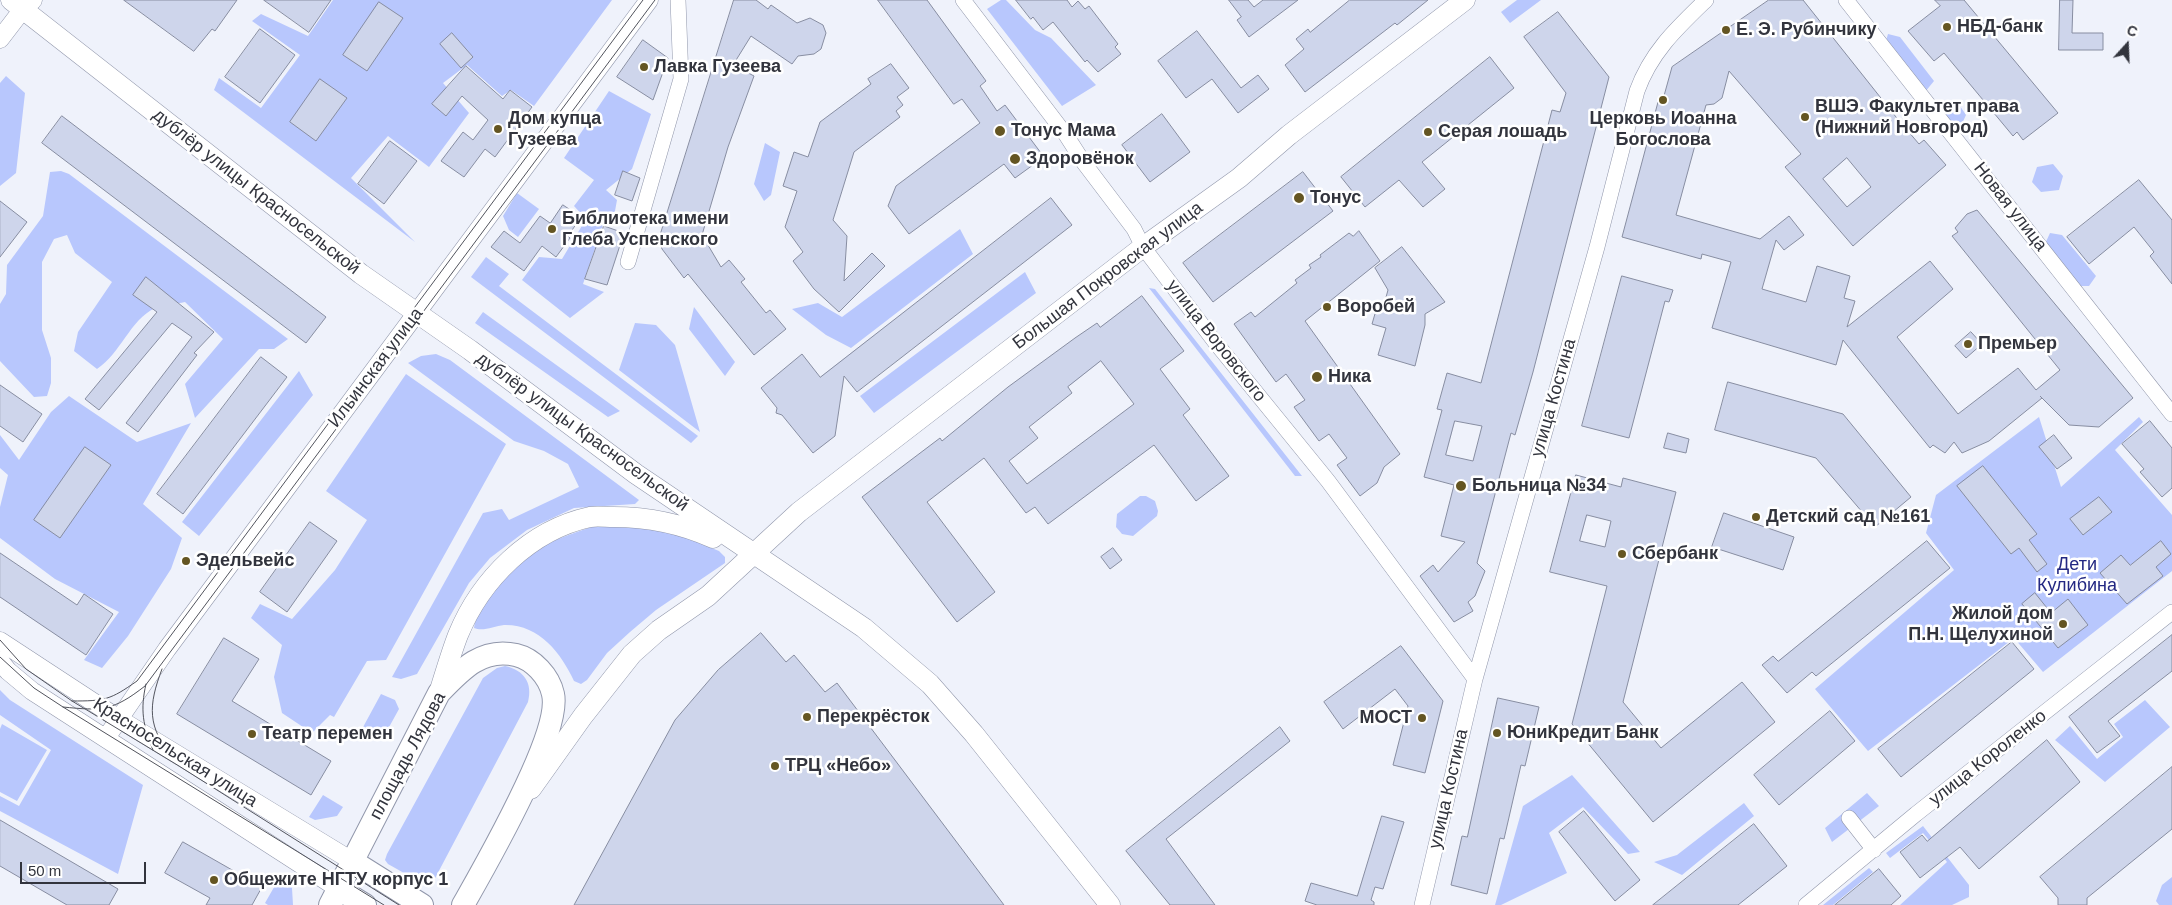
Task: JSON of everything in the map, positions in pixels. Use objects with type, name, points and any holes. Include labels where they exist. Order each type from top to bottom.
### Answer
[{"type":"main road","name":"Большая Покровская улица","points":[[512,816],[583,716],[632,654],[659,630],[708,596],[799,512],[1143,247],[1239,178],[1289,135],[1465,0]]},
{"type":"main road","name":"дублёр улицы Красносельской","points":[[22,3],[361,274],[636,474],[864,628],[930,684],[974,734],[1110,905]]},
{"type":"main road","points":[[439,693],[458,634],[476,602],[496,575],[515,554],[550,532],[591,517],[642,517],[686,526],[754,555]]},
{"type":"main road","name":"площадь Лядова","points":[[334,897],[439,693],[460,671],[483,656],[504,652],[526,657],[542,672],[554,694],[550,726],[512,816],[464,905]]},
{"type":"main road","points":[[352,861],[422,905]]},
{"type":"main road","points":[[334,897],[365,905]]},
{"type":"street","name":"Ильинская улица","points":[[106,738],[167,649],[649,0]]},
{"type":"street","points":[[628,262],[681,79],[678,0]]},
{"type":"street","name":"улица Воровского","points":[[963,0],[1066,134],[1084,163],[1134,228],[1143,247],[1215,342],[1328,481],[1475,679]]},
{"type":"street","name":"улица Костина","points":[[1422,905],[1475,679],[1596,247],[1637,91],[1650,62],[1664,41],[1706,0]]},
{"type":"street","name":"Новая улица","points":[[1846,0],[2172,414]]},
{"type":"street","points":[[0,39],[22,3]]},
{"type":"street","name":"улица Короленко","points":[[1806,905],[2172,612]]},
{"type":"street","name":"Красносельская улица","points":[[0,641],[118,718],[352,861]]},
{"type":"street","name":"Красносельская улица","points":[[0,661],[8,671],[32,691],[106,738],[334,897]]},
{"type":"street","points":[[1849,818],[1874,850]]},
{"type":"green space","points":[[333,0],[612,0],[534,106],[511,90],[502,96],[467,65],[443,83],[469,113],[429,167],[388,136],[351,178],[415,242],[214,90],[219,78],[261,108],[300,55],[252,21],[261,14],[308,36]]},
{"type":"green space","points":[[1001,0],[1006,0],[1035,30],[1051,38],[1096,85],[1062,106],[987,9]]},
{"type":"green space","points":[[1517,0],[1541,0],[1510,23],[1501,12]]},
{"type":"green space","points":[[1888,34],[1900,37],[1934,81],[1925,92],[1883,51]]},
{"type":"green space","points":[[6,76],[25,93],[16,173],[0,186],[0,83]]},
{"type":"green space","points":[[609,91],[651,114],[632,169],[606,190],[617,200],[613,222],[604,222],[583,284],[604,292],[570,318],[522,280],[539,257],[562,259],[586,219],[574,206],[594,180],[564,158]]},
{"type":"green space","points":[[1939,100],[1956,100],[1966,115],[1960,128],[1943,129],[1932,115]]},
{"type":"green space","points":[[765,143],[780,152],[771,195],[764,201],[754,184]]},
{"type":"green space","points":[[2053,164],[2063,176],[2059,190],[2041,192],[2032,182],[2037,167]]},
{"type":"green space","points":[[61,171],[69,174],[288,339],[274,349],[259,349],[195,418],[185,384],[223,339],[185,302],[162,306],[146,313],[132,328],[113,354],[97,369],[74,351],[78,332],[112,282],[75,253],[67,235],[54,239],[42,262],[42,330],[51,358],[51,383],[47,396],[34,397],[0,361],[0,304],[6,294],[7,265],[43,216],[50,172]]},
{"type":"green space","points":[[517,193],[539,209],[518,237],[509,230],[503,216]]},
{"type":"green space","points":[[960,229],[973,254],[851,348],[826,335],[792,309],[818,303],[842,317]]},
{"type":"green space","points":[[2050,233],[2062,235],[2096,276],[2089,286],[2077,286],[2044,246]]},
{"type":"green space","points":[[486,257],[509,274],[499,286],[698,436],[691,443],[471,277]]},
{"type":"green space","points":[[1025,272],[1036,293],[874,413],[860,396]]},
{"type":"green space","points":[[1149,288],[1155,289],[1302,476],[1295,476]]},
{"type":"green space","points":[[694,307],[735,362],[725,376],[689,329]]},
{"type":"green space","points":[[483,312],[620,411],[608,417],[475,323]]},
{"type":"green space","points":[[635,323],[656,325],[675,345],[700,432],[619,370]]},
{"type":"green space","points":[[436,354],[450,360],[639,500],[635,504],[574,508],[527,530],[490,558],[469,583],[417,674],[401,679],[392,677],[483,513],[502,509],[509,520],[579,487],[568,464],[544,451],[514,441],[408,363],[421,356]]},
{"type":"green space","points":[[299,371],[313,395],[199,536],[182,522]]},
{"type":"green space","points":[[406,374],[506,444],[386,660],[367,661],[334,717],[330,715],[312,733],[282,713],[274,677],[282,645],[251,618],[260,604],[292,619],[335,570],[367,520],[326,491]]},
{"type":"green space","points":[[69,396],[137,442],[191,423],[143,504],[182,538],[171,569],[128,636],[102,668],[84,660],[119,612],[55,579],[0,538],[0,507],[8,475],[0,468],[0,435],[19,460],[51,412]]},
{"type":"green space","name":"Дети Кулибина","points":[[2039,417],[2061,487],[2139,417],[2143,422],[2115,450],[2172,515],[2172,571],[2043,672],[2014,638],[1868,751],[1815,689],[1954,570],[1926,533],[1936,495]]},
{"type":"green space","points":[[1140,496],[1146,496],[1155,501],[1158,511],[1157,516],[1133,536],[1122,534],[1116,527],[1117,514]]},
{"type":"green space","points":[[597,525],[665,529],[719,551],[725,557],[725,563],[656,610],[607,653],[587,680],[581,684],[574,681],[562,660],[547,642],[528,629],[504,625],[485,629],[474,628],[477,618],[489,597],[525,559],[540,548],[556,540]]},
{"type":"green space","points":[[505,666],[512,668],[526,678],[529,689],[528,702],[432,884],[427,886],[388,864],[385,860],[387,854],[483,678],[497,668]]},
{"type":"green space","points":[[0,690],[10,700],[143,785],[118,874],[0,811],[0,796],[19,806],[51,750],[0,715]]},
{"type":"green space","points":[[381,694],[395,700],[399,709],[383,738],[362,729]]},
{"type":"green space","points":[[2145,700],[2170,727],[2105,782],[2055,740],[2070,726],[2097,759],[2123,737],[2114,724]]},
{"type":"green space","points":[[2,724],[47,750],[17,801],[0,792],[0,729]]},
{"type":"green space","points":[[1572,775],[1640,852],[1628,854],[1583,807],[1549,833],[1567,873],[1501,905],[1495,905],[1523,806]]},
{"type":"green space","points":[[1867,793],[1879,806],[1832,842],[1825,828]]},
{"type":"green space","points":[[323,795],[343,807],[337,816],[315,820],[309,817]]},
{"type":"green space","points":[[1744,803],[1754,816],[1682,875],[1654,862],[1677,855]]},
{"type":"green space","points":[[1923,826],[1969,885],[1969,897],[1952,905],[1900,905],[1947,862],[1923,833],[1890,858],[1886,853]]},
{"type":"green space","points":[[1869,868],[1873,872],[1833,905],[1823,905]]},
{"type":"green space","points":[[281,875],[292,888],[293,905],[268,905],[265,903]]},
{"type":"green space","points":[[2172,877],[2172,905],[2159,905],[2156,901],[2162,885]]},
{"type":"building","points":[[124,0],[237,0],[215,31],[212,29],[194,51]]},
{"type":"building","points":[[264,0],[331,0],[309,32]]},
{"type":"building","points":[[734,0],[756,0],[768,9],[771,5],[797,23],[810,18],[823,25],[826,33],[821,49],[814,54],[798,56],[792,64],[751,36],[733,65],[754,76],[728,147],[702,235],[721,267],[729,260],[745,279],[741,282],[766,313],[770,310],[786,329],[754,355],[688,274],[684,278],[662,249],[659,239]]},
{"type":"building","points":[[878,0],[927,0],[986,81],[980,86],[997,111],[1005,105],[1044,157],[1015,178],[1004,164],[909,234],[888,206],[896,186],[980,123],[962,99],[954,104]]},
{"type":"building","points":[[1016,0],[1067,0],[1072,7],[1078,1],[1085,9],[1089,6],[1118,44],[1115,47],[1121,54],[1098,72],[1087,60],[1085,62],[1053,22],[1043,30],[1033,17],[1031,19]]},
{"type":"building","points":[[1229,0],[1248,0],[1254,7],[1263,0],[1298,0],[1249,37],[1237,20],[1241,17]]},
{"type":"building","points":[[1350,0],[1428,0],[1305,92],[1285,65],[1304,49],[1296,39],[1308,29],[1310,32]]},
{"type":"building","points":[[1769,0],[1803,0],[1919,144],[1924,140],[1946,165],[1853,246],[1785,167],[1801,154],[1729,71],[1722,98],[1714,104],[1706,105],[1676,215],[1760,239],[1789,216],[1804,235],[1784,250],[1776,240],[1762,289],[1806,302],[1817,266],[1850,276],[1844,298],[1855,301],[1847,327],[1930,261],[1953,289],[1897,337],[1958,414],[2018,368],[2036,390],[2060,370],[1952,236],[1958,232],[1955,228],[1967,214],[1977,210],[2133,398],[2099,427],[2069,425],[2042,398],[1989,441],[1962,453],[1954,442],[1945,453],[1933,445],[1930,448],[1843,340],[1836,365],[1712,328],[1731,262],[1702,254],[1701,259],[1622,237],[1658,102],[1662,103],[1672,67]],"holes":[[[1847,158],[1871,187],[1847,207],[1823,179]]]},
{"type":"building","points":[[1935,0],[1964,0],[2058,113],[2023,140],[2017,132],[2013,136],[1944,53],[1934,61],[1908,31],[1940,6]]},
{"type":"building","points":[[2060,0],[2073,0],[2072,33],[2103,33],[2103,50],[2059,50]]},
{"type":"building","points":[[379,2],[403,18],[367,71],[343,55]]},
{"type":"building","points":[[1558,12],[1609,77],[1533,372],[1515,435],[1511,433],[1477,563],[1485,571],[1475,596],[1468,602],[1473,611],[1454,622],[1420,576],[1433,565],[1438,572],[1465,542],[1441,536],[1454,485],[1424,477],[1442,410],[1437,409],[1447,373],[1481,383],[1552,110],[1560,112],[1566,93],[1524,37]],"holes":[[[1455,421],[1482,426],[1473,461],[1446,455]]]},
{"type":"building","points":[[260,29],[295,55],[260,103],[225,77]]},
{"type":"building","points":[[1197,31],[1241,88],[1258,75],[1269,89],[1238,113],[1212,79],[1186,98],[1158,61]]},
{"type":"building","points":[[452,33],[473,57],[461,68],[440,44]]},
{"type":"building","name":"Лавка Гузеева","points":[[643,40],[668,58],[653,100],[617,77]]},
{"type":"building","name":"Серая лошадь","points":[[1490,57],[1514,88],[1422,162],[1445,189],[1423,207],[1399,180],[1365,207],[1341,177]]},
{"type":"building","points":[[891,64],[909,88],[897,97],[903,105],[896,111],[900,117],[854,152],[833,220],[847,236],[844,281],[872,253],[885,266],[839,312],[814,289],[793,261],[803,252],[785,227],[797,191],[783,186],[794,152],[808,157],[820,122],[871,84],[868,79]]},
{"type":"building","points":[[466,66],[503,99],[510,90],[532,107],[495,157],[485,149],[464,177],[441,161],[463,132],[473,140],[488,120],[462,96],[446,116],[432,104]]},
{"type":"building","points":[[320,79],[347,98],[316,141],[290,122]]},
{"type":"building","points":[[1162,114],[1190,152],[1150,182],[1122,145]]},
{"type":"building","points":[[62,116],[326,317],[306,343],[42,143]]},
{"type":"building","points":[[390,141],[417,161],[384,204],[358,184]]},
{"type":"building","points":[[623,171],[640,178],[632,201],[615,195]]},
{"type":"building","points":[[1303,172],[1333,211],[1213,302],[1183,263]]},
{"type":"building","points":[[2139,180],[2172,220],[2172,284],[2150,256],[2154,252],[2134,227],[2089,264],[2067,237]]},
{"type":"building","points":[[1051,198],[1072,225],[857,392],[844,376],[835,436],[813,453],[782,415],[776,413],[777,408],[761,388],[802,354],[820,377]]},
{"type":"building","points":[[0,201],[27,222],[0,257]]},
{"type":"building","points":[[563,205],[581,217],[568,236],[570,238],[556,257],[542,246],[524,271],[491,247],[504,231],[520,243],[540,216],[550,223]]},
{"type":"building","points":[[604,226],[624,233],[607,285],[585,279]]},
{"type":"building","points":[[1359,231],[1380,261],[1305,321],[1400,454],[1384,467],[1377,483],[1360,496],[1337,465],[1347,458],[1329,434],[1319,441],[1294,407],[1305,400],[1286,374],[1276,382],[1234,324],[1251,312],[1255,317],[1297,283],[1295,280],[1311,268],[1309,265],[1321,257],[1320,255],[1349,233],[1353,236]]},
{"type":"building","points":[[1402,247],[1445,302],[1425,314],[1425,325],[1415,366],[1378,355],[1386,328],[1372,324],[1377,307],[1383,308],[1388,290],[1375,268]]},
{"type":"building","points":[[1622,276],[1673,290],[1669,302],[1665,301],[1629,438],[1582,426]]},
{"type":"building","points":[[146,277],[214,332],[194,353],[197,355],[138,432],[126,423],[192,337],[172,323],[99,410],[85,399],[157,312],[133,295]]},
{"type":"building","points":[[1142,296],[1184,351],[1160,369],[1190,409],[1183,415],[1229,476],[1196,501],[1154,445],[1048,524],[1035,507],[1026,513],[984,458],[927,502],[995,592],[957,622],[862,497],[940,438],[942,441],[1008,387],[1075,338],[1097,323],[1100,327]],"holes":[[[1101,361],[1134,404],[1027,484],[1009,461],[1038,438],[1029,427],[1072,393],[1068,387]]]},
{"type":"building","points":[[1971,332],[1982,344],[1966,358],[1955,346]]},
{"type":"building","points":[[261,357],[287,377],[183,514],[157,494]]},
{"type":"building","points":[[1728,382],[1843,414],[1911,497],[1875,527],[1816,458],[1715,430]]},
{"type":"building","points":[[0,385],[42,414],[23,442],[0,426]]},
{"type":"building","points":[[2150,421],[2172,448],[2172,488],[2162,497],[2140,472],[2144,469],[2122,444]]},
{"type":"building","points":[[1668,433],[1689,439],[1686,453],[1664,448]]},
{"type":"building","points":[[2054,435],[2072,458],[2057,469],[2039,447]]},
{"type":"building","points":[[85,447],[111,465],[60,538],[34,520]]},
{"type":"building","points":[[1983,466],[2037,534],[2029,540],[2047,564],[2037,572],[2019,548],[2011,554],[1957,486]]},
{"type":"building","points":[[1576,475],[1621,487],[1623,478],[1676,492],[1623,702],[1661,748],[1742,682],[1775,722],[1653,822],[1572,724],[1607,586],[1550,572]],"holes":[[[1587,515],[1611,521],[1605,547],[1580,541]]]},
{"type":"building","points":[[2099,497],[2112,512],[2083,535],[2070,519]]},
{"type":"building","points":[[1724,513],[1794,537],[1783,570],[1712,547]]},
{"type":"building","points":[[310,522],[337,541],[287,612],[260,592]]},
{"type":"building","points":[[1927,541],[1950,568],[1816,676],[1812,672],[1787,693],[1762,665],[1773,656],[1778,661]]},
{"type":"building","points":[[2161,541],[2171,554],[2156,567],[2163,576],[2127,604],[2100,573],[2121,555],[2130,565]]},
{"type":"building","points":[[1113,548],[1122,560],[1110,569],[1101,557]]},
{"type":"building","points":[[0,553],[77,605],[84,594],[113,614],[86,655],[0,597]]},
{"type":"building","name":"Жилой дом П.Н. Щелухиной","points":[[2035,593],[2051,613],[2068,599],[2088,625],[2058,648],[2022,604]]},
{"type":"building","name":"ТРЦ «Небо»","points":[[761,633],[786,662],[794,655],[825,692],[837,683],[1004,905],[574,905],[675,720],[718,670]]},
{"type":"building","points":[[2172,635],[2172,671],[2108,721],[2120,736],[2097,753],[2069,717]]},
{"type":"building","points":[[224,638],[259,659],[232,701],[331,761],[311,795],[177,714]]},
{"type":"building","points":[[2012,642],[2034,669],[1901,777],[1878,749]]},
{"type":"building","name":"МОСТ","points":[[1401,646],[1443,701],[1425,773],[1393,765],[1408,706],[1395,689],[1343,729],[1324,702]]},
{"type":"building","points":[[1498,698],[1539,707],[1525,766],[1521,765],[1504,839],[1500,838],[1487,894],[1451,885],[1462,836],[1467,837]]},
{"type":"building","points":[[1830,711],[1855,741],[1779,805],[1754,775]]},
{"type":"building","points":[[1280,727],[1290,741],[1166,839],[1215,905],[1170,905],[1126,851]]},
{"type":"building","points":[[2047,740],[2080,782],[1979,869],[1960,847],[1920,878],[1900,852],[1922,835],[1927,841]]},
{"type":"building","points":[[2172,767],[2172,829],[2087,898],[2087,905],[2058,905],[2058,898],[2040,877]]},
{"type":"building","points":[[1584,811],[1640,880],[1615,901],[1559,832]]},
{"type":"building","points":[[1382,816],[1404,822],[1383,889],[1375,887],[1371,900],[1374,902],[1374,905],[1317,905],[1305,901],[1311,883],[1357,896]]},
{"type":"building","points":[[0,820],[118,889],[109,905],[67,905],[0,866]]},
{"type":"building","points":[[1754,824],[1787,866],[1738,905],[1653,905]]},
{"type":"building","name":"Общежите НГТУ корпус 1","points":[[183,842],[262,887],[252,905],[206,905],[210,898],[165,873]]},
{"type":"building","points":[[1879,869],[1901,896],[1891,905],[1835,905]]},
{"type":"tram line","points":[[72,701],[92,701],[107,698],[137,681],[643,0]]},
{"type":"tram line","points":[[63,707],[98,709],[115,705],[145,686],[655,0]]},
{"type":"tram line","points":[[0,640],[26,669],[72,701],[399,905]]},
{"type":"tram line","points":[[0,657],[34,688],[63,707],[384,905]]},
{"type":"tram line","points":[[162,669],[154,694],[152,716],[158,736],[173,758]]},
{"type":"tram line","points":[[146,684],[143,710],[147,733],[153,750]]},
{"type":"place","name":"НБД-банк","points":[[1947,27]]},
{"type":"place","name":"Е. Э. Рубинчику","points":[[1726,30]]},
{"type":"place","name":"Лавка Гузеева","points":[[644,67]]},
{"type":"place","name":"Церковь Иоанна Богослова","points":[[1663,100]]},
{"type":"place","name":"ВШЭ. Факультет права (Нижний Новгород)","points":[[1805,117]]},
{"type":"place","name":"Дом купца Гузеева","points":[[498,129]]},
{"type":"place","name":"Тонус Мама","points":[[1000,131]]},
{"type":"place","name":"Серая лошадь","points":[[1428,132]]},
{"type":"place","name":"Здоровёнок","points":[[1015,159]]},
{"type":"place","name":"Тонус","points":[[1299,198]]},
{"type":"place","name":"Библиотека имени Глеба Успенского","points":[[552,229]]},
{"type":"place","name":"Воробей","points":[[1327,307]]},
{"type":"place","name":"Премьер","points":[[1968,344]]},
{"type":"place","name":"Ника","points":[[1317,377]]},
{"type":"place","name":"Больница №34","points":[[1461,486]]},
{"type":"place","name":"Детский сад №161","points":[[1756,517]]},
{"type":"place","name":"Сбербанк","points":[[1622,554]]},
{"type":"place","name":"Эдельвейс","points":[[186,561]]},
{"type":"place","name":"Жилой дом П.Н. Щелухиной","points":[[2063,624]]},
{"type":"place","name":"Перекрёсток","points":[[807,717]]},
{"type":"place","name":"МОСТ","points":[[1422,718]]},
{"type":"place","name":"ЮниКредит Банк","points":[[1497,733]]},
{"type":"place","name":"Театр перемен","points":[[252,734]]},
{"type":"place","name":"ТРЦ «Небо»","points":[[775,766]]},
{"type":"place","name":"Общежите НГТУ корпус 1","points":[[214,880]]}]
